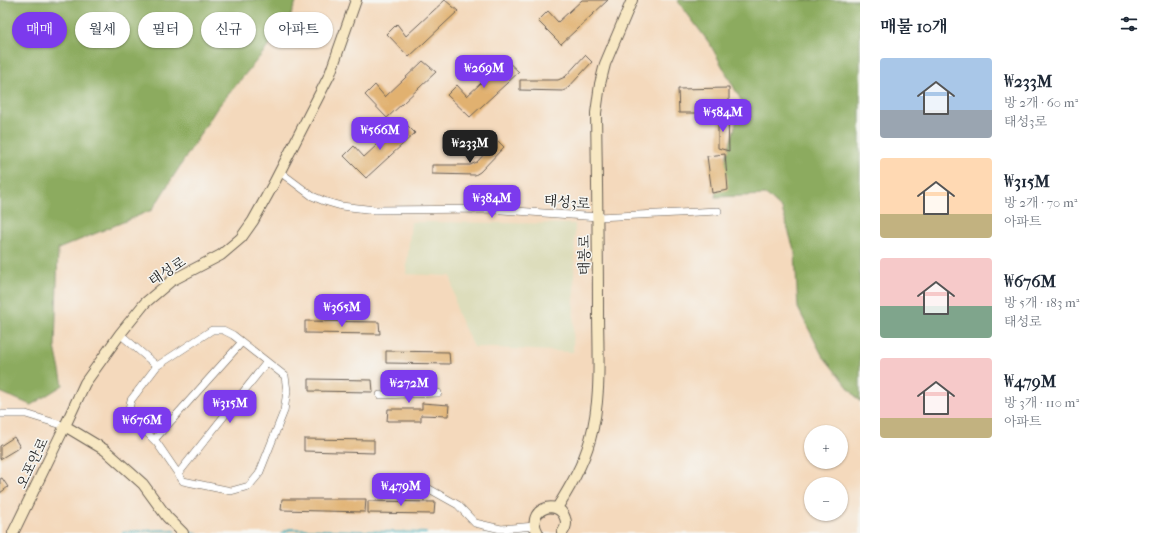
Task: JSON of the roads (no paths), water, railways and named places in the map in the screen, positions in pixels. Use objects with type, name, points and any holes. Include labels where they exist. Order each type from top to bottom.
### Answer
[{"type":"street","name":"태성로","points":[[64,426],[85,383],[120,334],[145,303],[171,281],[221,255],[241,238],[262,205],[280,172],[330,74],[356,0]]},
{"type":"street","name":"태봉로","points":[[557,508],[578,472],[585,456],[597,402],[597,100],[605,64],[632,0]]},
{"type":"street","name":"태성3로","points":[[280,172],[312,196],[324,201],[341,206],[375,210],[490,209],[598,217],[718,211]]},
{"type":"street","points":[[212,330],[223,330],[242,342],[285,376],[287,391],[284,411],[259,474],[249,486],[231,492],[183,481],[154,440],[128,413],[131,400],[157,366],[212,330]]},
{"type":"street","points":[[120,334],[157,366]]},
{"type":"street","points":[[154,440],[242,342]]},
{"type":"street","points":[[178,474],[267,362]]},
{"type":"street","points":[[380,395],[438,393]]},
{"type":"street","points":[[0,414],[26,414],[64,426],[106,450],[143,484],[167,517],[180,530]]},
{"type":"street","name":"오포안로","points":[[13,533],[64,426]]},
{"type":"street","points":[[424,486],[458,505],[475,523],[502,529],[537,529],[535,518],[538,513],[547,508],[557,508],[561,511],[566,520],[566,525],[562,533]]},
{"type":"waterway","points":[[282,533],[290,529],[426,533]]},
{"type":"waterway","points":[[123,533],[162,530],[175,531]]},
{"type":"waterway","points":[[185,532],[197,533]]}]
